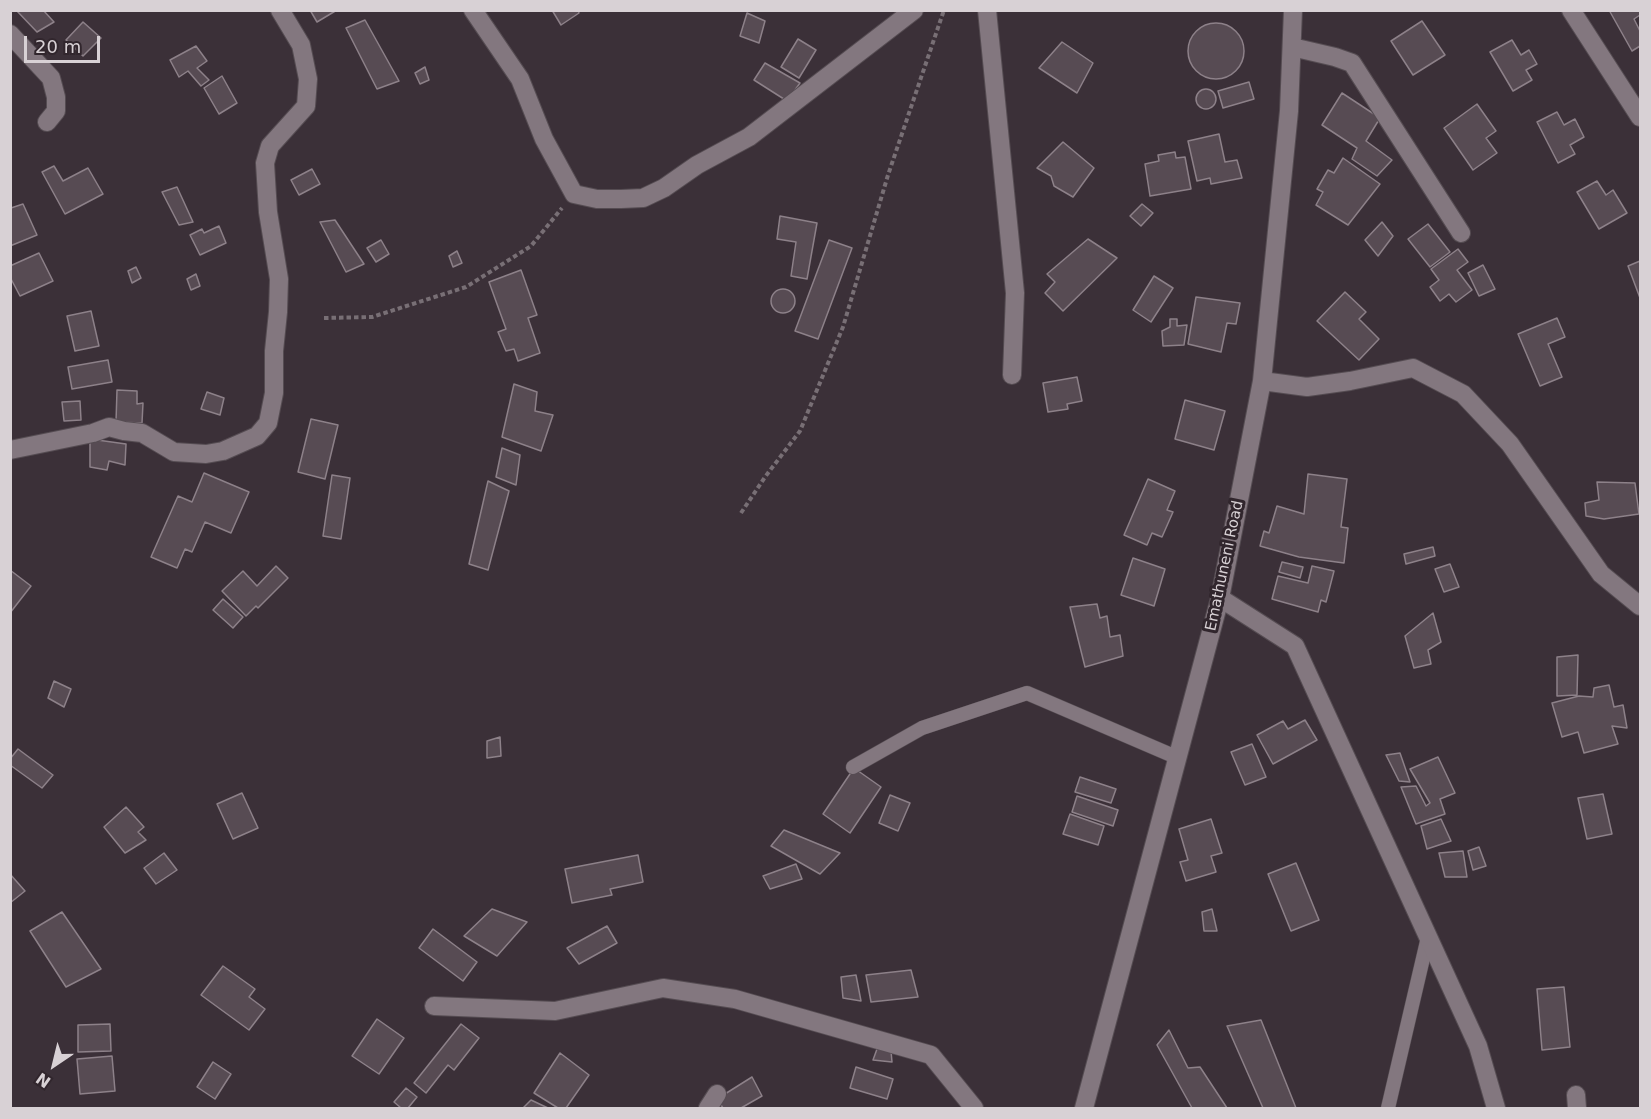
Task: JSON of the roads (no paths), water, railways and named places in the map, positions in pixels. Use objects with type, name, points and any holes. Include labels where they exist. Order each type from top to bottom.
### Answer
[{"type":"street","points":[[10,450],[93,433],[109,427],[142,433],[174,452],[206,454],[223,451],[257,436],[268,423],[274,393],[274,351],[279,279],[268,212],[265,163],[270,147],[306,106],[308,79],[301,45],[280,10]]},
{"type":"street","points":[[473,10],[520,79],[544,139],[574,194],[597,199],[643,198],[664,188],[697,165],[749,137],[915,10]]},
{"type":"street","points":[[987,10],[1015,293],[1012,375]]},
{"type":"street","name":"Emathuneni Road","points":[[1084,1108],[1220,598],[1262,381],[1289,111],[1293,10]]},
{"type":"street","points":[[1571,10],[1641,117]]},
{"type":"street","points":[[10,34],[51,78],[56,97],[56,111],[47,122]]},
{"type":"street","points":[[1292,46],[1352,63],[1461,233]]},
{"type":"street","points":[[1262,381],[1307,387],[1413,368],[1463,394],[1510,444],[1601,574],[1641,606]]},
{"type":"street","points":[[1220,598],[1295,646],[1478,1046],[1497,1108]]},
{"type":"street","points":[[434,1006],[555,1011],[663,988],[735,999],[931,1055],[974,1108]]},
{"type":"lane","points":[[853,767],[922,728],[1027,693],[1176,757]]},
{"type":"lane","points":[[1388,1108],[1428,936]]}]
